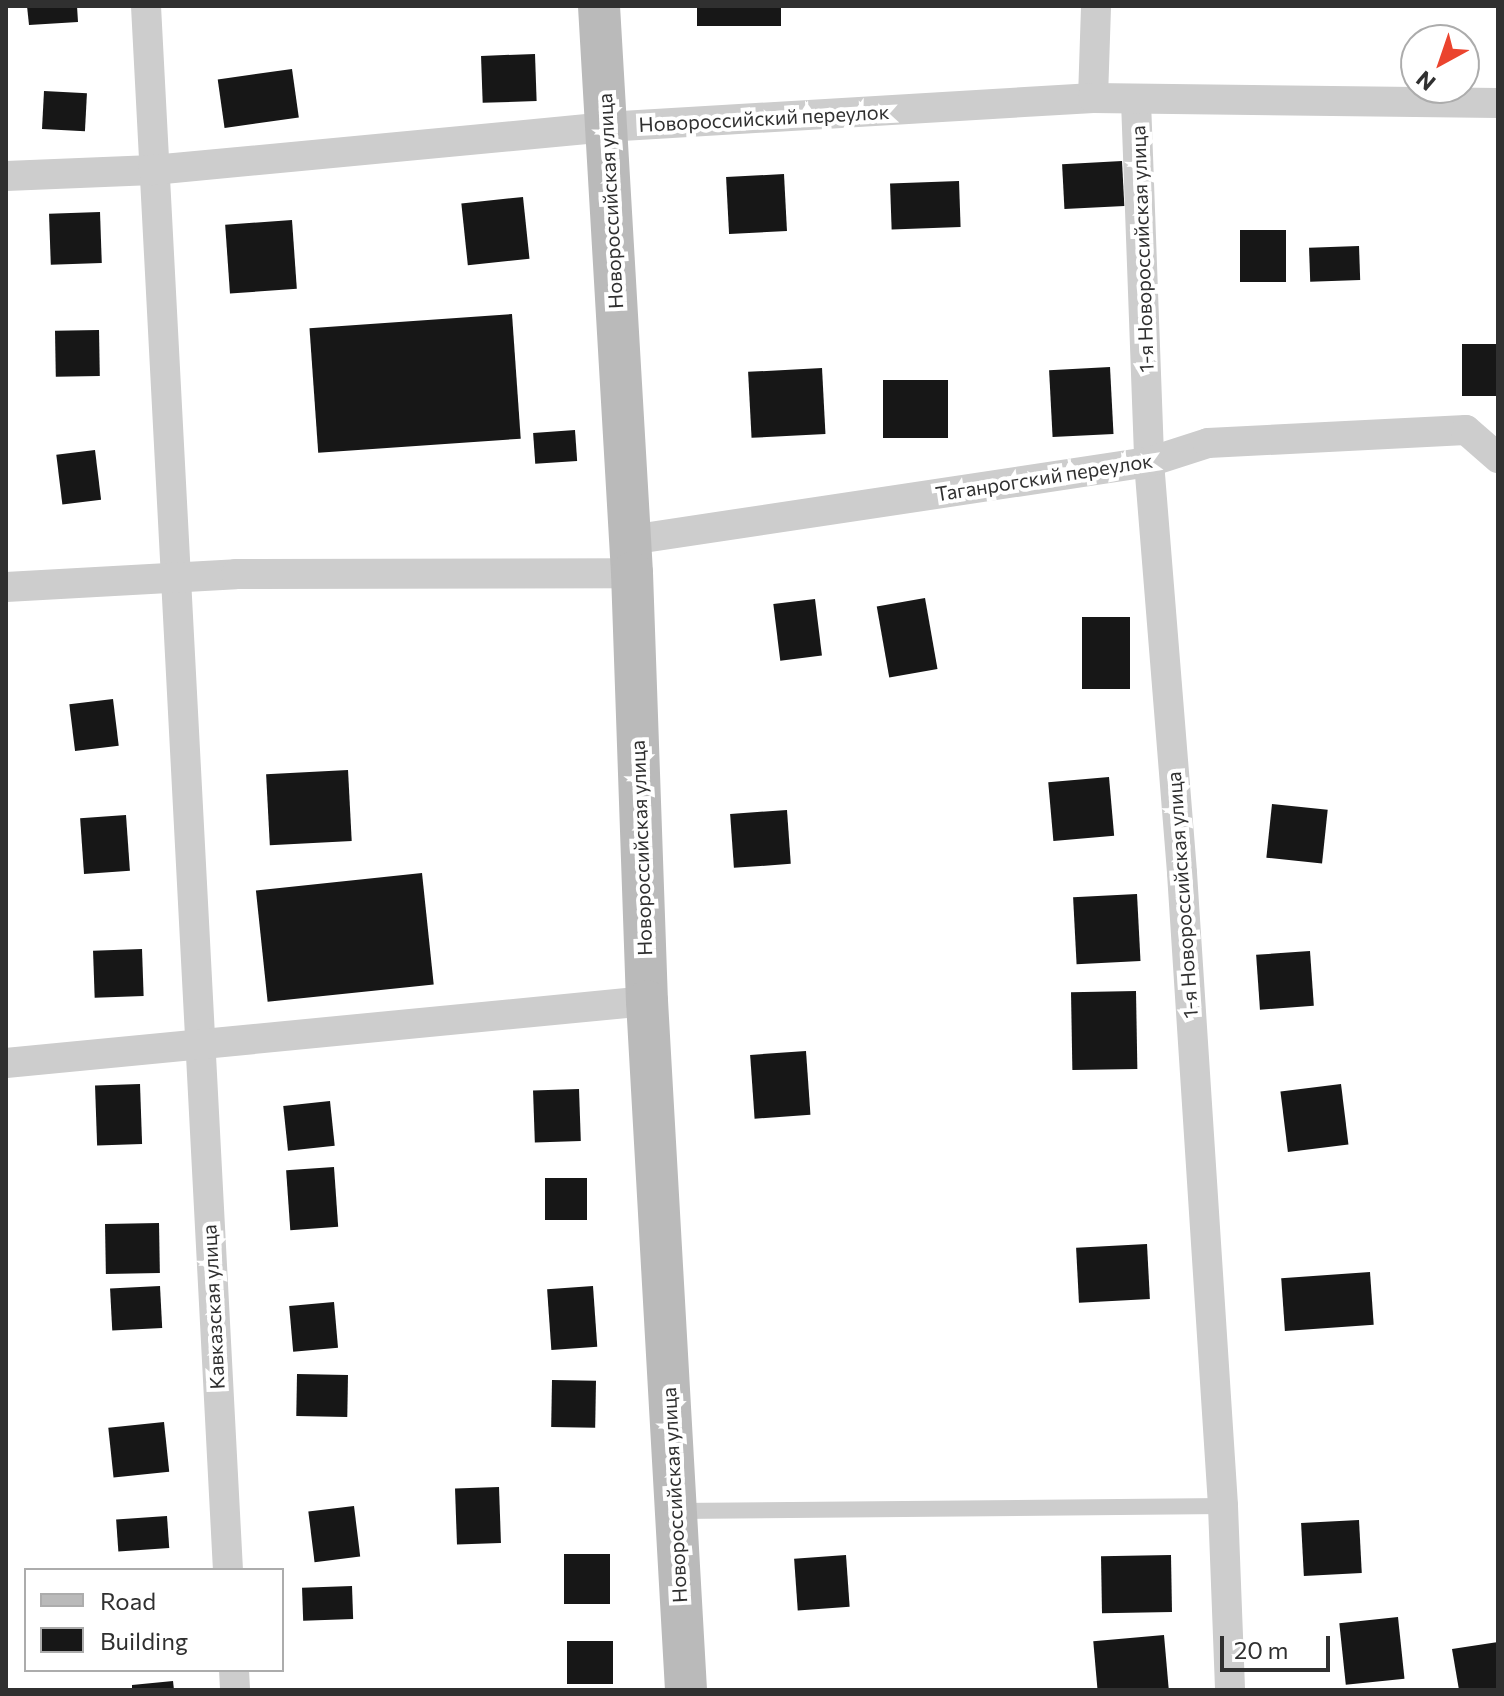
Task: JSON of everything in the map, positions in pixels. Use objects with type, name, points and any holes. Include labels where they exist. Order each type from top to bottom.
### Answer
[{"type":"street","points":[[146,6],[153,170]]},
{"type":"street","name":"Новороссийская улица","points":[[599,6],[631,557],[647,1001],[686,1690]]},
{"type":"street","points":[[1093,98],[1096,6]]},
{"type":"street","name":"Новороссийский переулок","points":[[6,176],[153,170],[605,127],[1093,98],[1136,101],[1498,103]]},
{"type":"street","name":"1-я Новороссийская улица","points":[[1136,101],[1149,462],[1182,873],[1223,1506],[1230,1690]]},
{"type":"street","name":"Кавказская улица","points":[[153,170],[228,1568]]},
{"type":"street","name":"Таганрогский переулок","points":[[6,587],[631,557],[1149,462],[1208,443],[1466,430],[1498,458]]},
{"type":"street","points":[[6,1063],[647,1001]]},
{"type":"lane","points":[[675,1511],[1223,1506]]},
{"type":"building","points":[[27,6],[77,6],[78,22],[29,25]]},
{"type":"building","points":[[697,6],[781,6],[781,26],[697,26]]},
{"type":"building","points":[[535,54],[537,101],[483,103],[481,56]]},
{"type":"building","points":[[292,69],[299,118],[225,128],[218,79]]},
{"type":"building","points":[[44,91],[87,93],[85,131],[42,129]]},
{"type":"building","points":[[1122,161],[1124,206],[1064,209],[1062,164]]},
{"type":"building","points":[[784,174],[787,231],[729,234],[726,177]]},
{"type":"building","points":[[959,181],[961,227],[892,229],[890,183]]},
{"type":"building","points":[[523,197],[529,259],[468,265],[461,203]]},
{"type":"building","points":[[100,212],[102,263],[51,265],[49,214]]},
{"type":"building","points":[[292,220],[297,289],[230,294],[225,225]]},
{"type":"building","points":[[1240,230],[1286,230],[1286,282],[1240,282]]},
{"type":"building","points":[[1359,246],[1360,280],[1310,282],[1309,248]]},
{"type":"building","points":[[512,314],[521,439],[318,453],[309,328]]},
{"type":"building","points":[[99,330],[100,376],[56,377],[55,331]]},
{"type":"building","points":[[1462,344],[1498,344],[1498,396],[1462,396]]},
{"type":"building","points":[[1110,367],[1114,434],[1053,437],[1049,370]]},
{"type":"building","points":[[822,368],[825,434],[752,438],[748,372]]},
{"type":"building","points":[[883,380],[948,380],[948,438],[883,438]]},
{"type":"building","points":[[575,430],[577,461],[535,464],[533,433]]},
{"type":"building","points":[[95,450],[101,500],[62,504],[56,455]]},
{"type":"building","points":[[925,598],[938,669],[889,677],[877,607]]},
{"type":"building","points":[[815,599],[822,656],[780,661],[773,604]]},
{"type":"building","points":[[1082,617],[1130,617],[1130,689],[1082,689]]},
{"type":"building","points":[[113,699],[119,746],[75,751],[69,704]]},
{"type":"building","points":[[348,770],[352,841],[270,845],[266,774]]},
{"type":"building","points":[[1109,777],[1114,836],[1053,841],[1048,782]]},
{"type":"building","points":[[1272,804],[1328,810],[1322,864],[1266,858]]},
{"type":"building","points":[[787,810],[791,864],[734,868],[730,814]]},
{"type":"building","points":[[126,815],[130,871],[84,874],[80,818]]},
{"type":"building","points":[[422,873],[434,984],[268,1002],[256,890]]},
{"type":"building","points":[[1137,894],[1141,961],[1077,964],[1073,897]]},
{"type":"building","points":[[142,949],[144,996],[95,998],[93,951]]},
{"type":"building","points":[[1310,951],[1314,1006],[1260,1010],[1256,955]]},
{"type":"building","points":[[1136,991],[1137,1069],[1072,1070],[1071,992]]},
{"type":"building","points":[[806,1051],[810,1115],[755,1119],[750,1055]]},
{"type":"building","points":[[140,1084],[142,1144],[97,1146],[95,1086]]},
{"type":"building","points":[[1341,1084],[1348,1145],[1288,1152],[1280,1091]]},
{"type":"building","points":[[579,1089],[581,1141],[535,1143],[533,1091]]},
{"type":"building","points":[[330,1101],[335,1146],[288,1151],[283,1106]]},
{"type":"building","points":[[334,1167],[338,1227],[290,1230],[286,1170]]},
{"type":"building","points":[[545,1178],[587,1178],[587,1220],[545,1220]]},
{"type":"building","points":[[159,1223],[160,1273],[106,1274],[105,1224]]},
{"type":"building","points":[[1147,1244],[1150,1299],[1079,1303],[1076,1248]]},
{"type":"building","points":[[1370,1272],[1374,1325],[1285,1331],[1281,1278]]},
{"type":"building","points":[[160,1286],[162,1328],[112,1331],[110,1289]]},
{"type":"building","points":[[593,1286],[597,1347],[551,1350],[547,1289]]},
{"type":"building","points":[[334,1302],[338,1348],[293,1352],[289,1306]]},
{"type":"building","points":[[297,1374],[348,1375],[347,1417],[296,1416]]},
{"type":"building","points":[[552,1380],[596,1381],[595,1428],[551,1427]]},
{"type":"building","points":[[164,1422],[169,1472],[114,1478],[108,1428]]},
{"type":"building","points":[[499,1487],[501,1543],[457,1545],[455,1489]]},
{"type":"building","points":[[354,1506],[360,1557],[315,1562],[308,1512]]},
{"type":"building","points":[[167,1516],[169,1548],[118,1551],[116,1520]]},
{"type":"building","points":[[1359,1520],[1362,1573],[1304,1576],[1301,1523]]},
{"type":"building","points":[[564,1554],[610,1554],[610,1604],[564,1604]]},
{"type":"building","points":[[846,1555],[850,1607],[798,1611],[794,1559]]},
{"type":"building","points":[[1171,1555],[1172,1612],[1102,1613],[1101,1556]]},
{"type":"building","points":[[352,1586],[353,1619],[303,1621],[302,1588]]},
{"type":"building","points":[[1398,1617],[1404,1679],[1346,1685],[1339,1623]]},
{"type":"building","points":[[1164,1635],[1169,1690],[1098,1690],[1093,1641]]},
{"type":"building","points":[[567,1641],[613,1641],[613,1684],[567,1684]]},
{"type":"building","points":[[1498,1642],[1498,1690],[1459,1690],[1452,1649]]},
{"type":"building","points":[[173,1681],[174,1690],[132,1690],[132,1685]]}]
